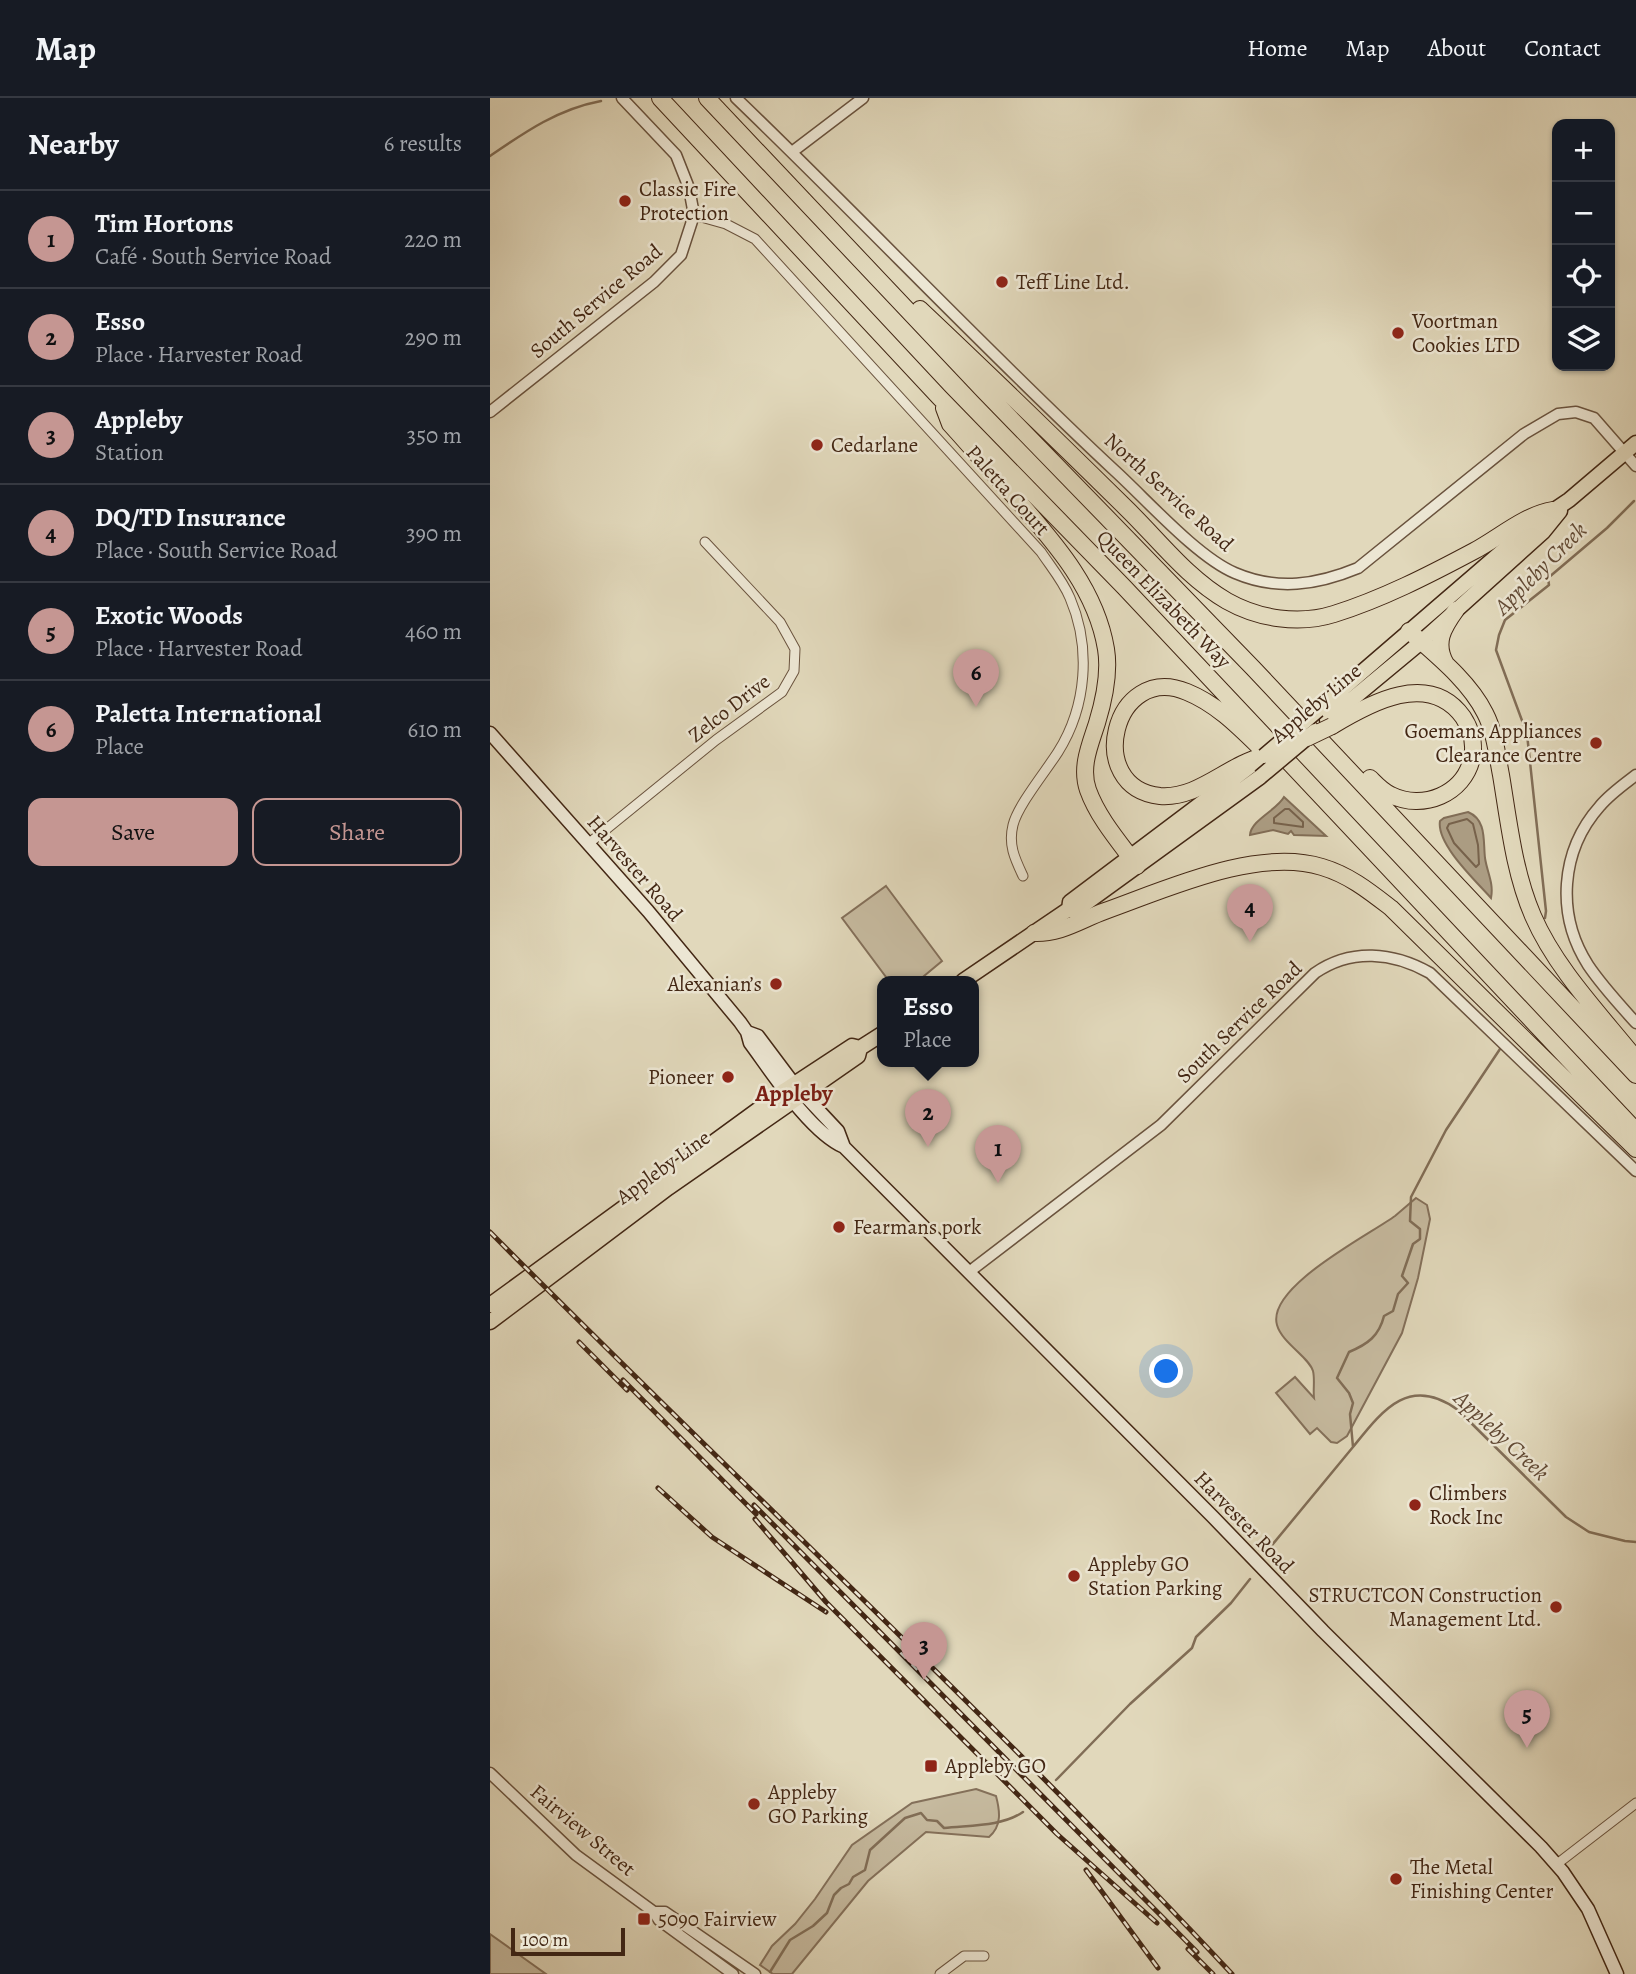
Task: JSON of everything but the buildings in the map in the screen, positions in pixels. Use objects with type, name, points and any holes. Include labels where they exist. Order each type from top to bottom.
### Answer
[{"type":"highway","name":"Queen Elizabeth Way","points":[[660,98],[939,397],[1124,587],[1636,1131]]},
{"type":"highway","name":"Queen Elizabeth Way","points":[[708,98],[984,391],[1254,668],[1636,1074]]},
{"type":"highway","points":[[835,234],[855,248],[990,375],[1182,566],[1213,592],[1247,610],[1277,618],[1306,620],[1362,606],[1474,551],[1537,513],[1553,510]]},
{"type":"highway","points":[[939,397],[950,424],[1041,528],[1084,586],[1093,604],[1101,626],[1107,665],[1104,694],[1086,762],[1087,788],[1104,819],[1134,862]]},
{"type":"highway","points":[[1450,669],[1442,657],[1440,639],[1456,610]]},
{"type":"highway","points":[[1415,636],[1450,669],[1479,703],[1492,728],[1517,867],[1533,917],[1549,948],[1636,1059]]},
{"type":"highway","points":[[1254,668],[1390,794],[1418,801],[1435,799],[1451,791],[1471,760],[1473,740],[1466,721],[1450,703],[1429,694],[1408,693],[1326,719],[1307,738]]},
{"type":"highway","points":[[1264,756],[1252,769],[1192,791],[1177,795],[1153,794],[1129,780],[1118,764],[1114,751],[1116,726],[1130,704],[1148,691],[1173,687],[1186,691],[1212,705],[1317,802],[1346,823]]},
{"type":"highway","points":[[1034,933],[1053,933],[1158,892],[1249,864],[1284,861],[1321,866],[1349,877],[1391,908],[1636,1149]]},
{"type":"main road","name":"Appleby Line","points":[[1264,756],[1326,719],[1535,523],[1569,500],[1636,443]]},
{"type":"main road","name":"Appleby Line","points":[[1415,636],[1456,610],[1543,532],[1569,500]]},
{"type":"main road","name":"Harvester Road","points":[[490,733],[648,911],[747,1032],[758,1036],[794,1093],[831,1141],[844,1147],[1557,1864],[1588,1909],[1617,1974]]},
{"type":"main road","name":"Appleby Line","points":[[970,976],[1069,909],[1070,902],[1134,862],[1252,769],[1307,738]]},
{"type":"main road","name":"Appleby Line","points":[[490,1305],[794,1093],[816,1086],[858,1056],[860,1048],[877,1038]]},
{"type":"main road","name":"Appleby Line","points":[[490,1322],[794,1093],[852,1046],[860,1048]]},
{"type":"main road","points":[[816,1086],[818,1110]]},
{"type":"main road","name":"Harvester Road","points":[[794,1093],[818,1110],[838,1131],[844,1147]]},
{"type":"street","points":[[622,98],[677,155],[689,188],[694,215]]},
{"type":"street","name":"North Service Road","points":[[736,98],[991,351],[1188,540],[1231,572],[1259,582],[1296,585],[1338,577],[1358,568],[1524,434],[1540,422],[1558,414],[1576,412],[1594,418],[1636,466]]},
{"type":"street","points":[[792,152],[863,98]]},
{"type":"street","name":"South Service Road","points":[[490,412],[654,282],[681,255],[694,215]]},
{"type":"street","name":"Paletta Court","points":[[694,215],[726,224],[755,239],[1041,552],[1070,597],[1081,632],[1082,684],[1068,736],[1014,823],[1012,852],[1023,876]]},
{"type":"street","name":"Zelco Drive","points":[[588,844],[716,740],[782,692],[794,671],[795,649],[780,622],[705,542]]},
{"type":"street","points":[[1636,775],[1602,804],[1583,829],[1571,858],[1566,882],[1566,901],[1574,934],[1585,960],[1636,1023]]},
{"type":"street","name":"South Service Road","points":[[969,1272],[1161,1125],[1315,973],[1329,964],[1363,955],[1403,961],[1430,973],[1636,1171]]},
{"type":"street","name":"Fairview Street","points":[[490,1773],[576,1856],[733,1974]]},
{"type":"street","points":[[1557,1864],[1636,1803]]},
{"type":"street","name":"Fairview Street","points":[[654,1912],[665,1912],[755,1974]]},
{"type":"street","points":[[940,1974],[964,1956],[985,1956]]},
{"type":"shaded area","points":[[886,886],[942,961],[924,976],[885,976],[842,918]]},
{"type":"shaded area","points":[[1416,1198],[1427,1205],[1430,1219],[1418,1278],[1402,1333],[1347,1436],[1337,1443],[1331,1442],[1317,1428],[1310,1434],[1276,1393],[1295,1377],[1314,1398],[1311,1366],[1280,1332],[1277,1325],[1278,1310],[1287,1295],[1322,1263],[1395,1216]]},
{"type":"shaded area","points":[[976,1789],[996,1796],[999,1818],[989,1837],[926,1832],[868,1881],[792,1974],[773,1974],[760,1965],[772,1946],[795,1924],[815,1899],[852,1845],[912,1803]]},
{"type":"shaded area","points":[[490,1934],[546,1974],[490,1974]]},
{"type":"water","points":[[1284,797],[1326,836],[1294,835],[1291,831],[1288,834],[1273,830],[1250,835],[1259,820]]},
{"type":"water","points":[[1468,812],[1478,820],[1483,832],[1485,858],[1492,887],[1491,898],[1458,862],[1440,830],[1440,821],[1444,818]]},
{"type":"waterway","points":[[490,156],[556,116],[601,101]]},
{"type":"waterway","name":"Appleby Creek","points":[[1545,918],[1527,734],[1496,650],[1499,635],[1505,620],[1549,585],[1548,578],[1607,528],[1634,501]]},
{"type":"waterway","name":"Appleby Creek","points":[[1268,1550],[1353,1447],[1350,1414],[1353,1403],[1337,1378],[1349,1352],[1362,1346],[1376,1334],[1384,1316],[1393,1311],[1398,1294],[1408,1283],[1402,1276],[1413,1244],[1420,1239],[1420,1229],[1410,1221],[1411,1197],[1446,1130],[1500,1049]]},
{"type":"waterway","name":"Appleby Creek","points":[[1353,1447],[1375,1421],[1398,1402],[1411,1396],[1441,1400],[1458,1410],[1566,1517],[1589,1532],[1636,1542]]},
{"type":"waterway","name":"Appleby Creek","points":[[1056,1780],[1130,1704],[1192,1648],[1196,1637],[1231,1603],[1250,1579]]},
{"type":"waterway","name":"Appleby Creek","points":[[770,1972],[790,1940],[813,1926],[827,1913],[834,1895],[865,1870],[870,1850],[905,1818],[921,1813],[927,1820],[937,1821],[944,1828],[995,1823],[1023,1812]]},
{"type":"railway","points":[[490,1232],[957,1692],[1232,1974]]},
{"type":"railway","points":[[579,1342],[627,1390]]},
{"type":"railway","points":[[623,1380],[756,1514]]},
{"type":"railway","points":[[658,1488],[712,1537],[826,1612]]},
{"type":"railway","points":[[754,1505],[1197,1952]]},
{"type":"railway","points":[[755,1519],[826,1602],[1057,1834],[1157,1923]]},
{"type":"railway","points":[[1086,1870],[1158,1968]]},
{"type":"railway","points":[[1188,1949],[1213,1974]]},
{"type":"place","name":"Classic Fire Protection","points":[[625,201]]},
{"type":"place","name":"Teff Line Ltd.","points":[[1002,282]]},
{"type":"place","name":"Voortman Cookies LTD","points":[[1398,333]]},
{"type":"place","name":"Cedarlane","points":[[817,445]]},
{"type":"place","name":"Paletta International","points":[[976,707]]},
{"type":"place","name":"Goemans Appliances Clearance Centre","points":[[1596,743]]},
{"type":"place","name":"DQ/TD Insurance","points":[[1250,942]]},
{"type":"place","name":"Alexanian’s","points":[[776,984]]},
{"type":"place","name":"Pioneer","points":[[728,1077]]},
{"type":"place","name":"Esso","points":[[928,1147]]},
{"type":"place","name":"Tim Hortons","points":[[998,1183]]},
{"type":"place","name":"Fearmans pork","points":[[839,1227]]},
{"type":"place","name":"Climbers Rock Inc","points":[[1415,1505]]},
{"type":"place","name":"Appleby GO Station Parking","points":[[1074,1576]]},
{"type":"place","name":"STRUCTCON Construction Management Ltd.","points":[[1556,1607]]},
{"type":"place","name":"Appleby","points":[[924,1680]]},
{"type":"place","name":"Exotic Woods","points":[[1527,1748]]},
{"type":"place","name":"Appleby GO","points":[[931,1766]]},
{"type":"place","name":"Appleby GO Parking","points":[[754,1804]]},
{"type":"place","name":"The Metal Finishing Center","points":[[1396,1879]]},
{"type":"place","name":"5090 Fairview","points":[[644,1919]]},
{"type":"district","name":"Appleby","points":[[794,1093]]}]
